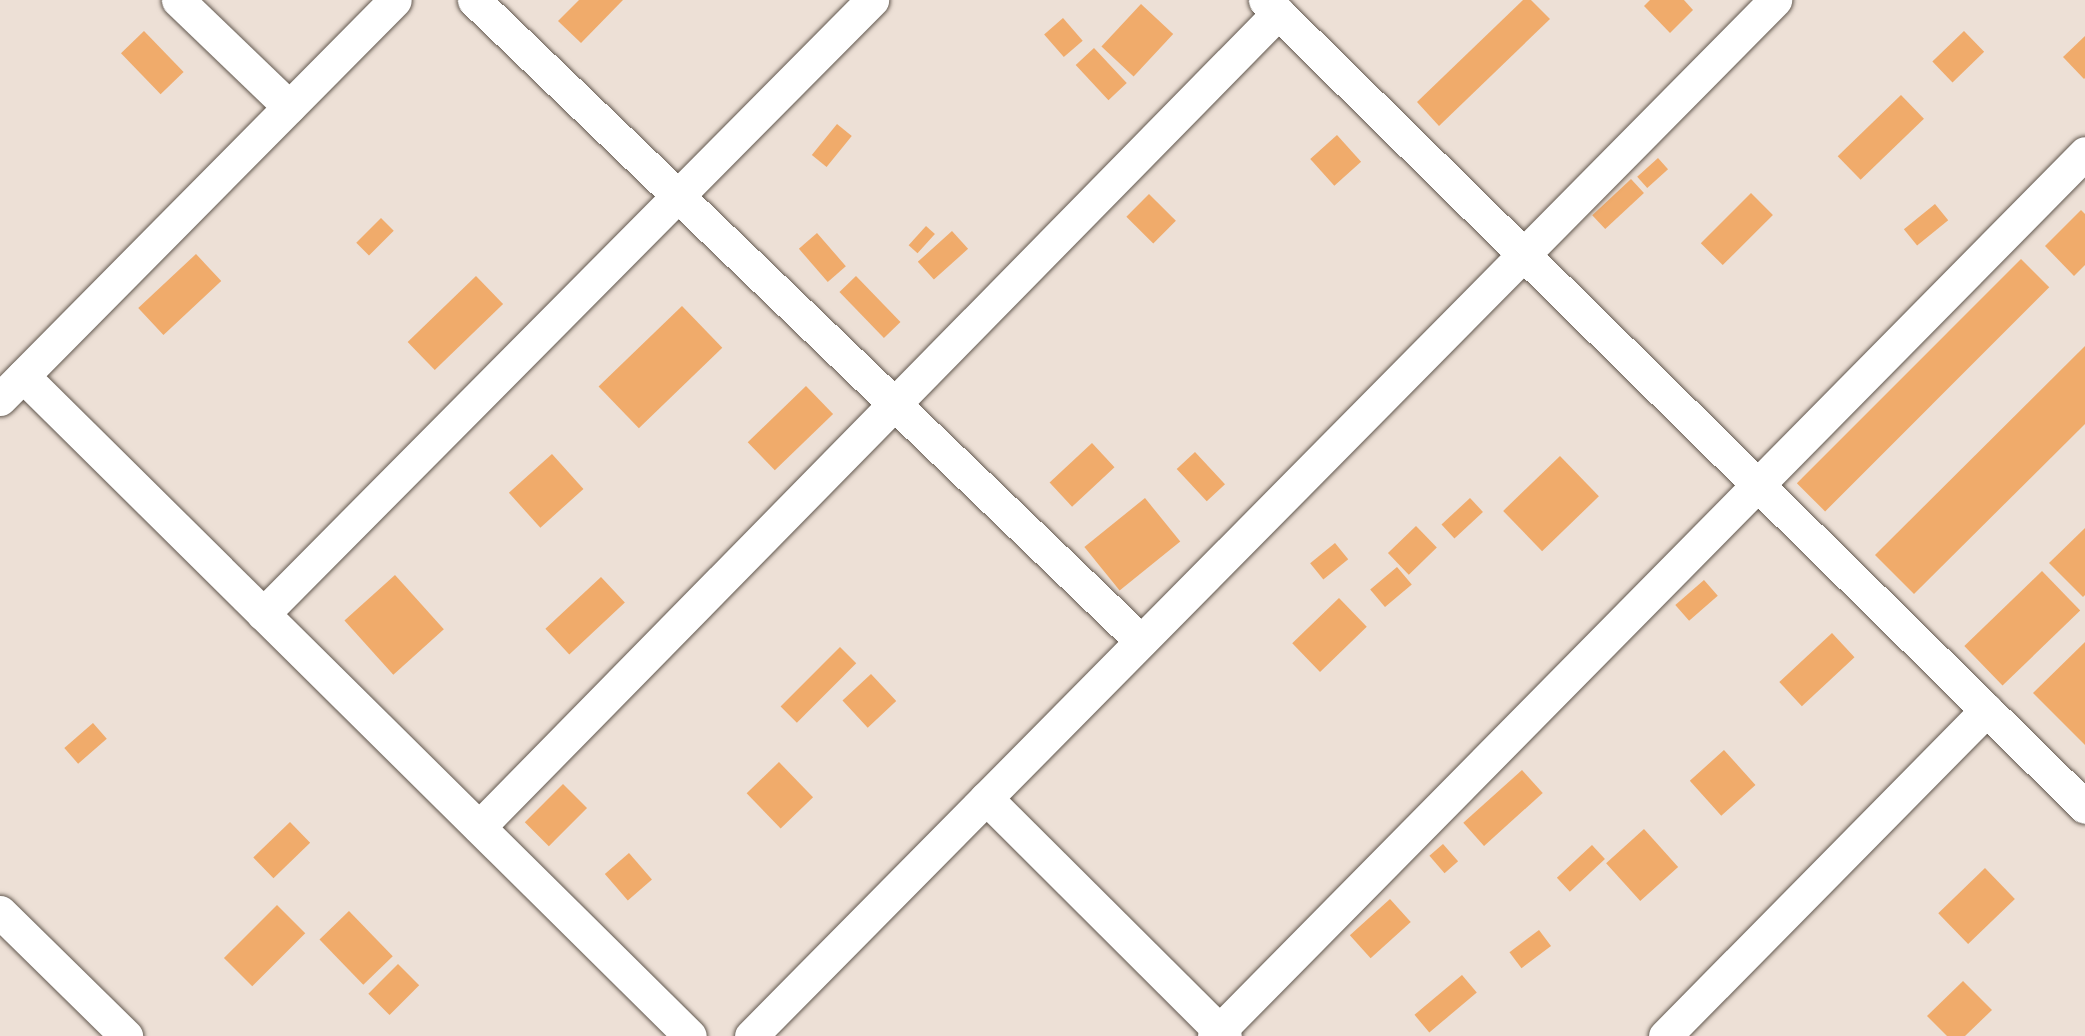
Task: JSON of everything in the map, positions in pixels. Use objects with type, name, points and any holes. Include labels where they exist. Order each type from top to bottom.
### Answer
[{"type":"street","points":[[178,0],[289,107]]},
{"type":"street","points":[[0,399],[395,0]]},
{"type":"street","points":[[474,0],[1141,641]]},
{"type":"street","points":[[263,614],[872,0]]},
{"type":"street","points":[[751,1036],[1775,0]]},
{"type":"street","points":[[479,827],[894,404],[1272,6],[2085,807]]},
{"type":"street","points":[[986,798],[1220,1034],[2085,153]]},
{"type":"street","points":[[23,376],[690,1036]]},
{"type":"street","points":[[1665,1036],[1987,710]]},
{"type":"street","points":[[0,912],[126,1036]]},
{"type":"building","points":[[579,0],[623,0],[581,43],[558,21]]},
{"type":"building","points":[[1523,0],[1531,0],[1550,19],[1439,126],[1417,102]]},
{"type":"building","points":[[1650,0],[1684,0],[1693,10],[1670,33],[1644,6]]},
{"type":"building","points":[[1141,4],[1173,34],[1134,76],[1101,46]]},
{"type":"building","points":[[1063,18],[1083,41],[1064,57],[1044,34]]},
{"type":"building","points":[[144,31],[184,72],[161,94],[121,53]]},
{"type":"building","points":[[1964,31],[1984,52],[1952,82],[1932,62]]},
{"type":"building","points":[[2085,36],[2085,78],[2084,79],[2063,57]]},
{"type":"building","points":[[1094,48],[1127,83],[1108,100],[1076,65]]},
{"type":"building","points":[[1901,95],[1924,119],[1861,180],[1838,156]]},
{"type":"building","points":[[837,124],[852,136],[827,167],[812,155]]},
{"type":"building","points":[[1337,135],[1361,162],[1334,186],[1310,159]]},
{"type":"building","points":[[1658,158],[1668,169],[1647,188],[1637,177]]},
{"type":"building","points":[[1631,179],[1644,193],[1605,229],[1592,215]]},
{"type":"building","points":[[1751,193],[1773,215],[1723,265],[1701,243]]},
{"type":"building","points":[[1149,194],[1176,221],[1153,243],[1126,217]]},
{"type":"building","points":[[1935,204],[1948,220],[1917,245],[1904,229]]},
{"type":"building","points":[[2081,210],[2085,214],[2085,265],[2074,276],[2045,246]]},
{"type":"building","points":[[381,218],[394,231],[369,255],[356,243]]},
{"type":"building","points":[[926,226],[935,234],[918,253],[909,245]]},
{"type":"building","points":[[952,231],[968,249],[934,280],[918,262]]},
{"type":"building","points":[[817,233],[846,266],[828,282],[799,249]]},
{"type":"building","points":[[196,254],[221,281],[163,335],[138,308]]},
{"type":"building","points":[[2021,259],[2049,287],[1825,511],[1797,483]]},
{"type":"building","points":[[476,276],[503,304],[435,370],[408,342]]},
{"type":"building","points":[[856,276],[900,322],[884,338],[839,292]]},
{"type":"building","points":[[682,306],[722,348],[639,428],[599,387]]},
{"type":"building","points":[[2085,346],[2085,424],[1914,594],[1875,555]]},
{"type":"building","points":[[806,386],[833,414],[775,470],[748,442]]},
{"type":"building","points":[[1092,443],[1115,467],[1072,507],[1050,483]]},
{"type":"building","points":[[1195,452],[1225,484],[1207,501],[1177,469]]},
{"type":"building","points":[[552,454],[583,489],[540,528],[509,493]]},
{"type":"building","points":[[1560,456],[1599,496],[1542,551],[1503,511]]},
{"type":"building","points":[[1145,498],[1180,542],[1120,591],[1084,547]]},
{"type":"building","points":[[1470,498],[1483,512],[1454,538],[1441,525]]},
{"type":"building","points":[[1416,526],[1437,548],[1409,575],[1388,553]]},
{"type":"building","points":[[2085,528],[2085,595],[2083,597],[2049,563]]},
{"type":"building","points":[[1335,543],[1348,559],[1323,579],[1310,563]]},
{"type":"building","points":[[1397,567],[1412,585],[1385,607],[1370,589]]},
{"type":"building","points":[[2042,571],[2080,611],[2003,686],[1964,646]]},
{"type":"building","points":[[395,575],[444,629],[393,675],[344,621]]},
{"type":"building","points":[[601,577],[625,603],[569,654],[545,629]]},
{"type":"building","points":[[1704,580],[1718,596],[1689,621],[1675,605]]},
{"type":"building","points":[[1339,598],[1367,627],[1320,672],[1292,643]]},
{"type":"building","points":[[1832,633],[1855,657],[1802,706],[1779,682]]},
{"type":"building","points":[[2085,642],[2085,745],[2033,693]]},
{"type":"building","points":[[840,647],[856,663],[797,723],[781,706]]},
{"type":"building","points":[[871,674],[896,701],[868,728],[842,701]]},
{"type":"building","points":[[93,723],[107,739],[78,764],[64,748]]},
{"type":"building","points":[[1724,750],[1755,785],[1721,816],[1690,781]]},
{"type":"building","points":[[779,762],[813,797],[781,829],[747,793]]},
{"type":"building","points":[[1522,770],[1543,793],[1484,846],[1463,823]]},
{"type":"building","points":[[563,784],[587,808],[549,846],[525,822]]},
{"type":"building","points":[[290,822],[310,843],[273,878],[253,857]]},
{"type":"building","points":[[1644,829],[1678,867],[1640,901],[1606,863]]},
{"type":"building","points":[[1443,844],[1458,861],[1445,873],[1429,856]]},
{"type":"building","points":[[1592,845],[1605,859],[1570,892],[1557,878]]},
{"type":"building","points":[[629,853],[652,879],[628,900],[605,874]]},
{"type":"building","points":[[1985,868],[2015,899],[1968,944],[1938,913]]},
{"type":"building","points":[[1390,899],[1411,922],[1371,958],[1350,935]]},
{"type":"building","points":[[277,905],[305,933],[252,986],[224,958]]},
{"type":"building","points":[[349,911],[393,956],[363,985],[320,939]]},
{"type":"building","points":[[1539,930],[1551,946],[1521,968],[1509,952]]},
{"type":"building","points":[[398,964],[419,985],[390,1015],[368,994]]},
{"type":"building","points":[[1462,975],[1477,993],[1429,1032],[1415,1015]]},
{"type":"building","points":[[1963,981],[1992,1010],[1965,1036],[1947,1036],[1927,1016]]}]
